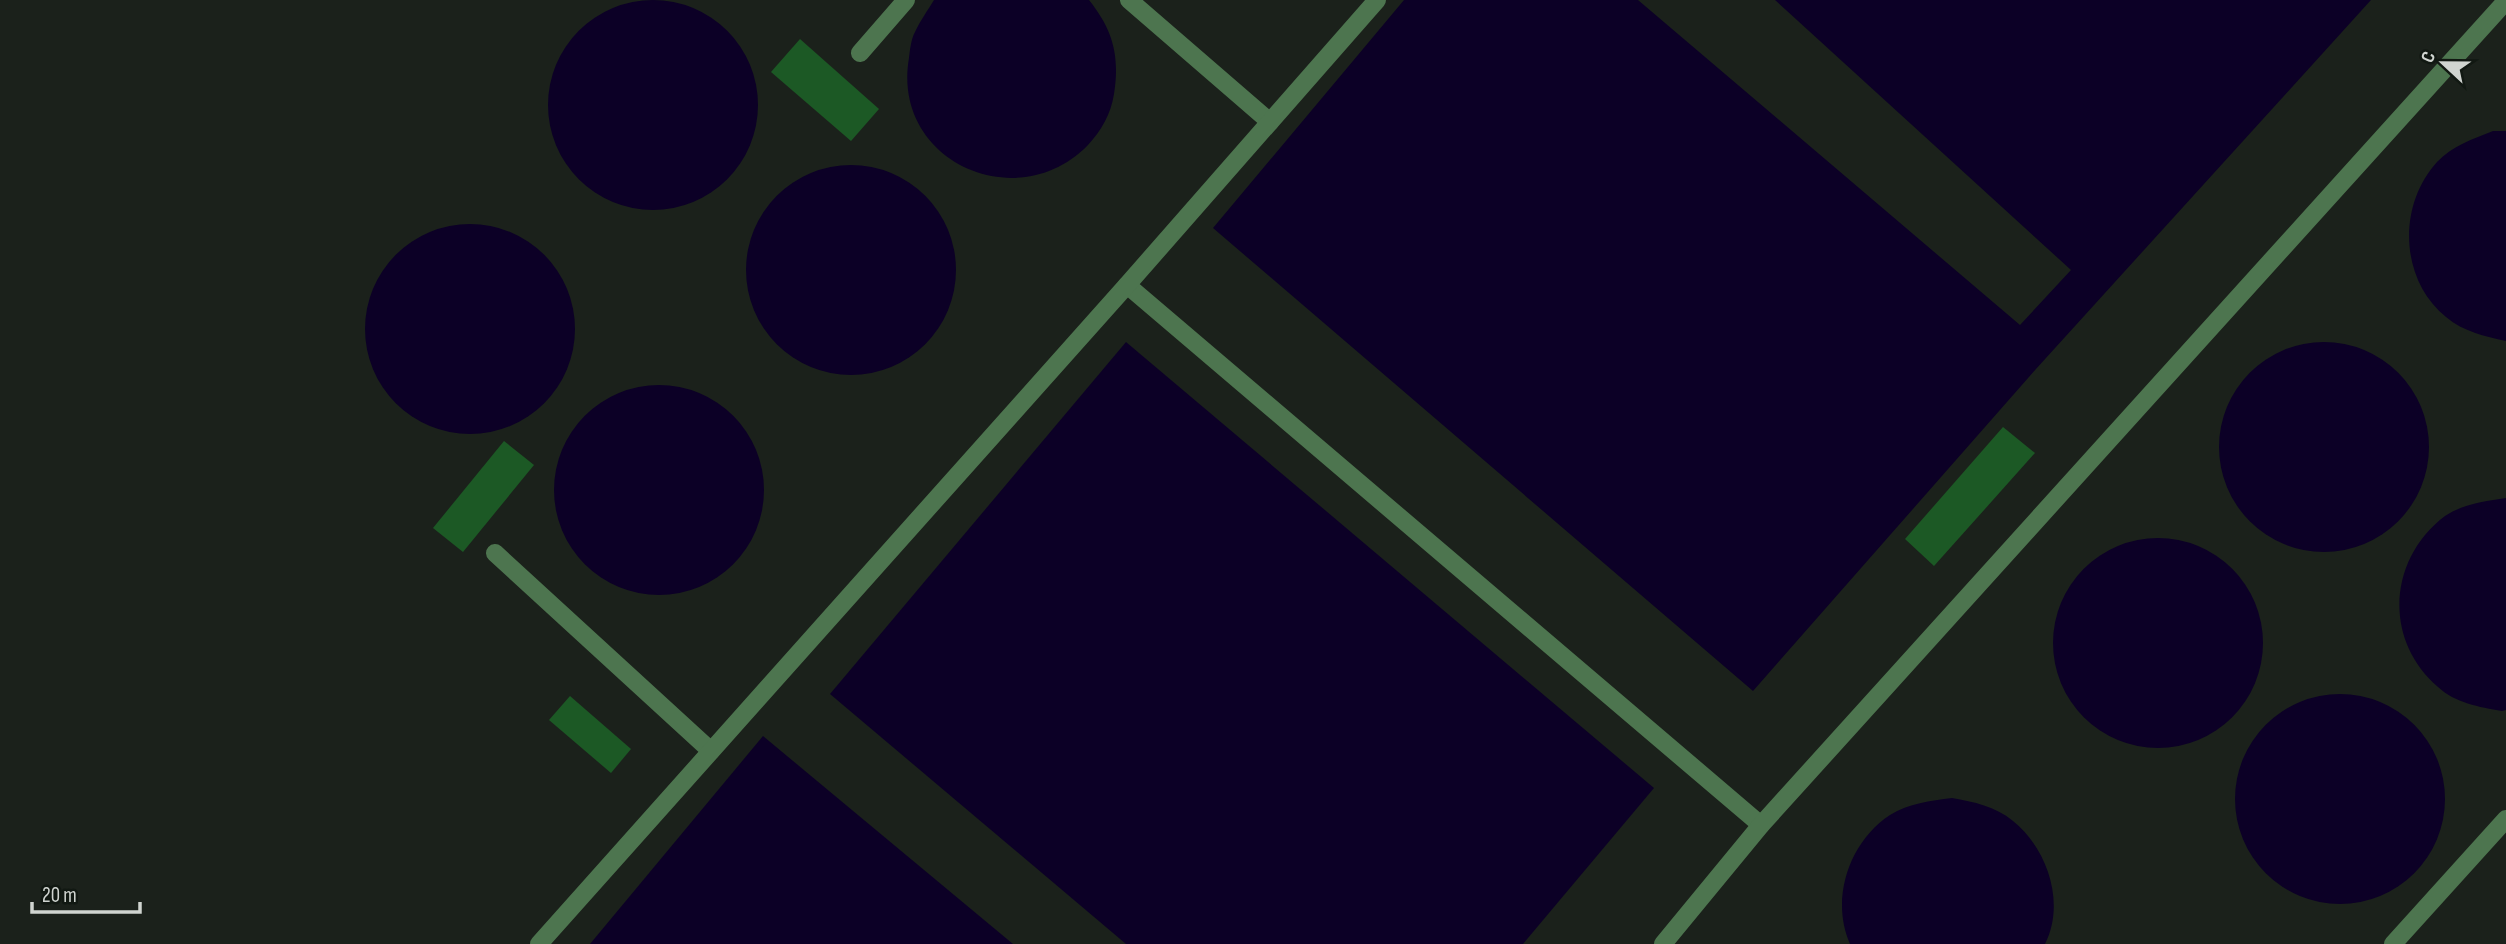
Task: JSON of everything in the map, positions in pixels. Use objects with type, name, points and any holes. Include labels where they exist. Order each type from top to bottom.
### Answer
[{"type":"lane","points":[[860,54],[906,0]]},
{"type":"lane","points":[[1129,0],[1270,122]]},
{"type":"lane","points":[[539,944],[1127,285],[1377,0]]},
{"type":"lane","points":[[1663,944],[1761,825],[2506,1]]},
{"type":"lane","points":[[1127,285],[1761,825]]},
{"type":"lane","points":[[495,553],[711,751]]},
{"type":"lane","points":[[2393,944],[2506,819]]},
{"type":"shaded area","points":[[653,0],[674,2],[693,8],[712,17],[727,31],[741,46],[750,65],[756,84],[756,126],[750,145],[741,164],[727,179],[712,193],[693,202],[674,208],[653,210],[632,208],[613,202],[594,193],[579,179],[565,164],[556,145],[550,126],[548,105],[550,84],[556,65],[565,46],[579,31],[594,17],[613,8],[632,2]]},
{"type":"shaded area","points":[[934,0],[1089,0],[1104,22],[1113,44],[1116,80],[1108,115],[1088,145],[1059,166],[1028,177],[995,177],[965,168],[939,150],[919,125],[909,94],[912,41]]},
{"type":"shaded area","points":[[1404,0],[1638,0],[2020,325],[2071,270],[1775,0],[2371,0],[2036,369],[1753,691],[1213,228]]},
{"type":"shaded area","points":[[2493,131],[2506,131],[2506,341],[2467,330],[2446,317],[2431,302],[2412,263],[2409,242],[2415,200],[2424,180],[2437,162],[2456,147]]},
{"type":"shaded area","points":[[851,165],[872,167],[891,173],[910,182],[925,196],[939,211],[948,230],[954,249],[954,291],[948,310],[939,329],[925,344],[910,358],[891,367],[872,373],[851,375],[830,373],[811,367],[792,358],[777,344],[763,329],[754,310],[748,291],[746,270],[748,249],[754,230],[763,211],[777,196],[792,182],[811,173],[830,167]]},
{"type":"shaded area","points":[[470,224],[491,226],[510,232],[529,241],[545,254],[558,270],[567,289],[573,308],[573,350],[567,369],[558,388],[545,404],[529,417],[510,426],[491,432],[470,434],[449,432],[430,426],[411,417],[395,404],[382,388],[373,369],[367,350],[365,329],[367,308],[373,289],[382,270],[395,254],[411,241],[430,232],[449,226]]},
{"type":"shaded area","points":[[1126,342],[1654,788],[1523,944],[1126,944],[830,694]]},
{"type":"shaded area","points":[[2324,342],[2345,344],[2364,350],[2383,359],[2398,373],[2412,388],[2421,407],[2427,426],[2427,468],[2421,487],[2412,506],[2398,521],[2383,535],[2364,544],[2345,550],[2324,552],[2303,550],[2284,544],[2265,535],[2250,521],[2236,506],[2227,487],[2221,468],[2219,447],[2221,426],[2227,407],[2236,388],[2250,373],[2265,359],[2284,350],[2303,344]]},
{"type":"shaded area","points":[[659,385],[680,387],[699,393],[718,402],[733,416],[747,431],[756,450],[762,469],[762,511],[756,530],[747,549],[733,564],[718,578],[699,587],[680,593],[659,595],[638,593],[619,587],[600,578],[585,564],[571,549],[562,530],[556,511],[554,490],[556,469],[562,450],[571,431],[585,416],[600,402],[619,393],[638,387]]},
{"type":"shaded area","points":[[2506,498],[2506,710],[2502,711],[2476,706],[2452,697],[2420,668],[2408,646],[2401,624],[2400,600],[2403,577],[2412,554],[2426,534],[2445,516],[2459,509]]},
{"type":"shaded area","points":[[2158,538],[2179,540],[2198,546],[2217,555],[2233,568],[2246,584],[2255,603],[2261,622],[2261,664],[2255,683],[2246,702],[2233,718],[2217,731],[2198,740],[2179,746],[2158,748],[2137,746],[2118,740],[2099,731],[2083,718],[2070,702],[2061,683],[2055,664],[2053,643],[2055,622],[2061,603],[2070,584],[2083,568],[2099,555],[2118,546],[2137,540]]},
{"type":"shaded area","points":[[2340,694],[2361,696],[2380,702],[2399,711],[2414,725],[2428,740],[2437,759],[2443,778],[2443,820],[2437,839],[2428,858],[2414,873],[2399,887],[2380,896],[2361,902],[2340,904],[2319,902],[2300,896],[2281,887],[2266,873],[2252,858],[2243,839],[2237,820],[2235,799],[2237,778],[2243,759],[2252,740],[2266,725],[2281,711],[2300,702],[2319,696]]},
{"type":"shaded area","points":[[763,736],[1013,944],[590,944]]},
{"type":"shaded area","points":[[1952,798],[1999,812],[2025,832],[2035,846],[2050,877],[2053,894],[2054,911],[2045,944],[1850,944],[1844,927],[1843,891],[1854,856],[1864,840],[1876,826],[1897,811],[1920,803]]},
{"type":"building","points":[[800,39],[879,109],[851,141],[771,72]]},
{"type":"building","points":[[2003,427],[2035,453],[1934,566],[1905,539]]},
{"type":"building","points":[[504,441],[534,465],[463,552],[433,528]]},
{"type":"building","points":[[570,696],[631,749],[611,773],[549,720]]}]
